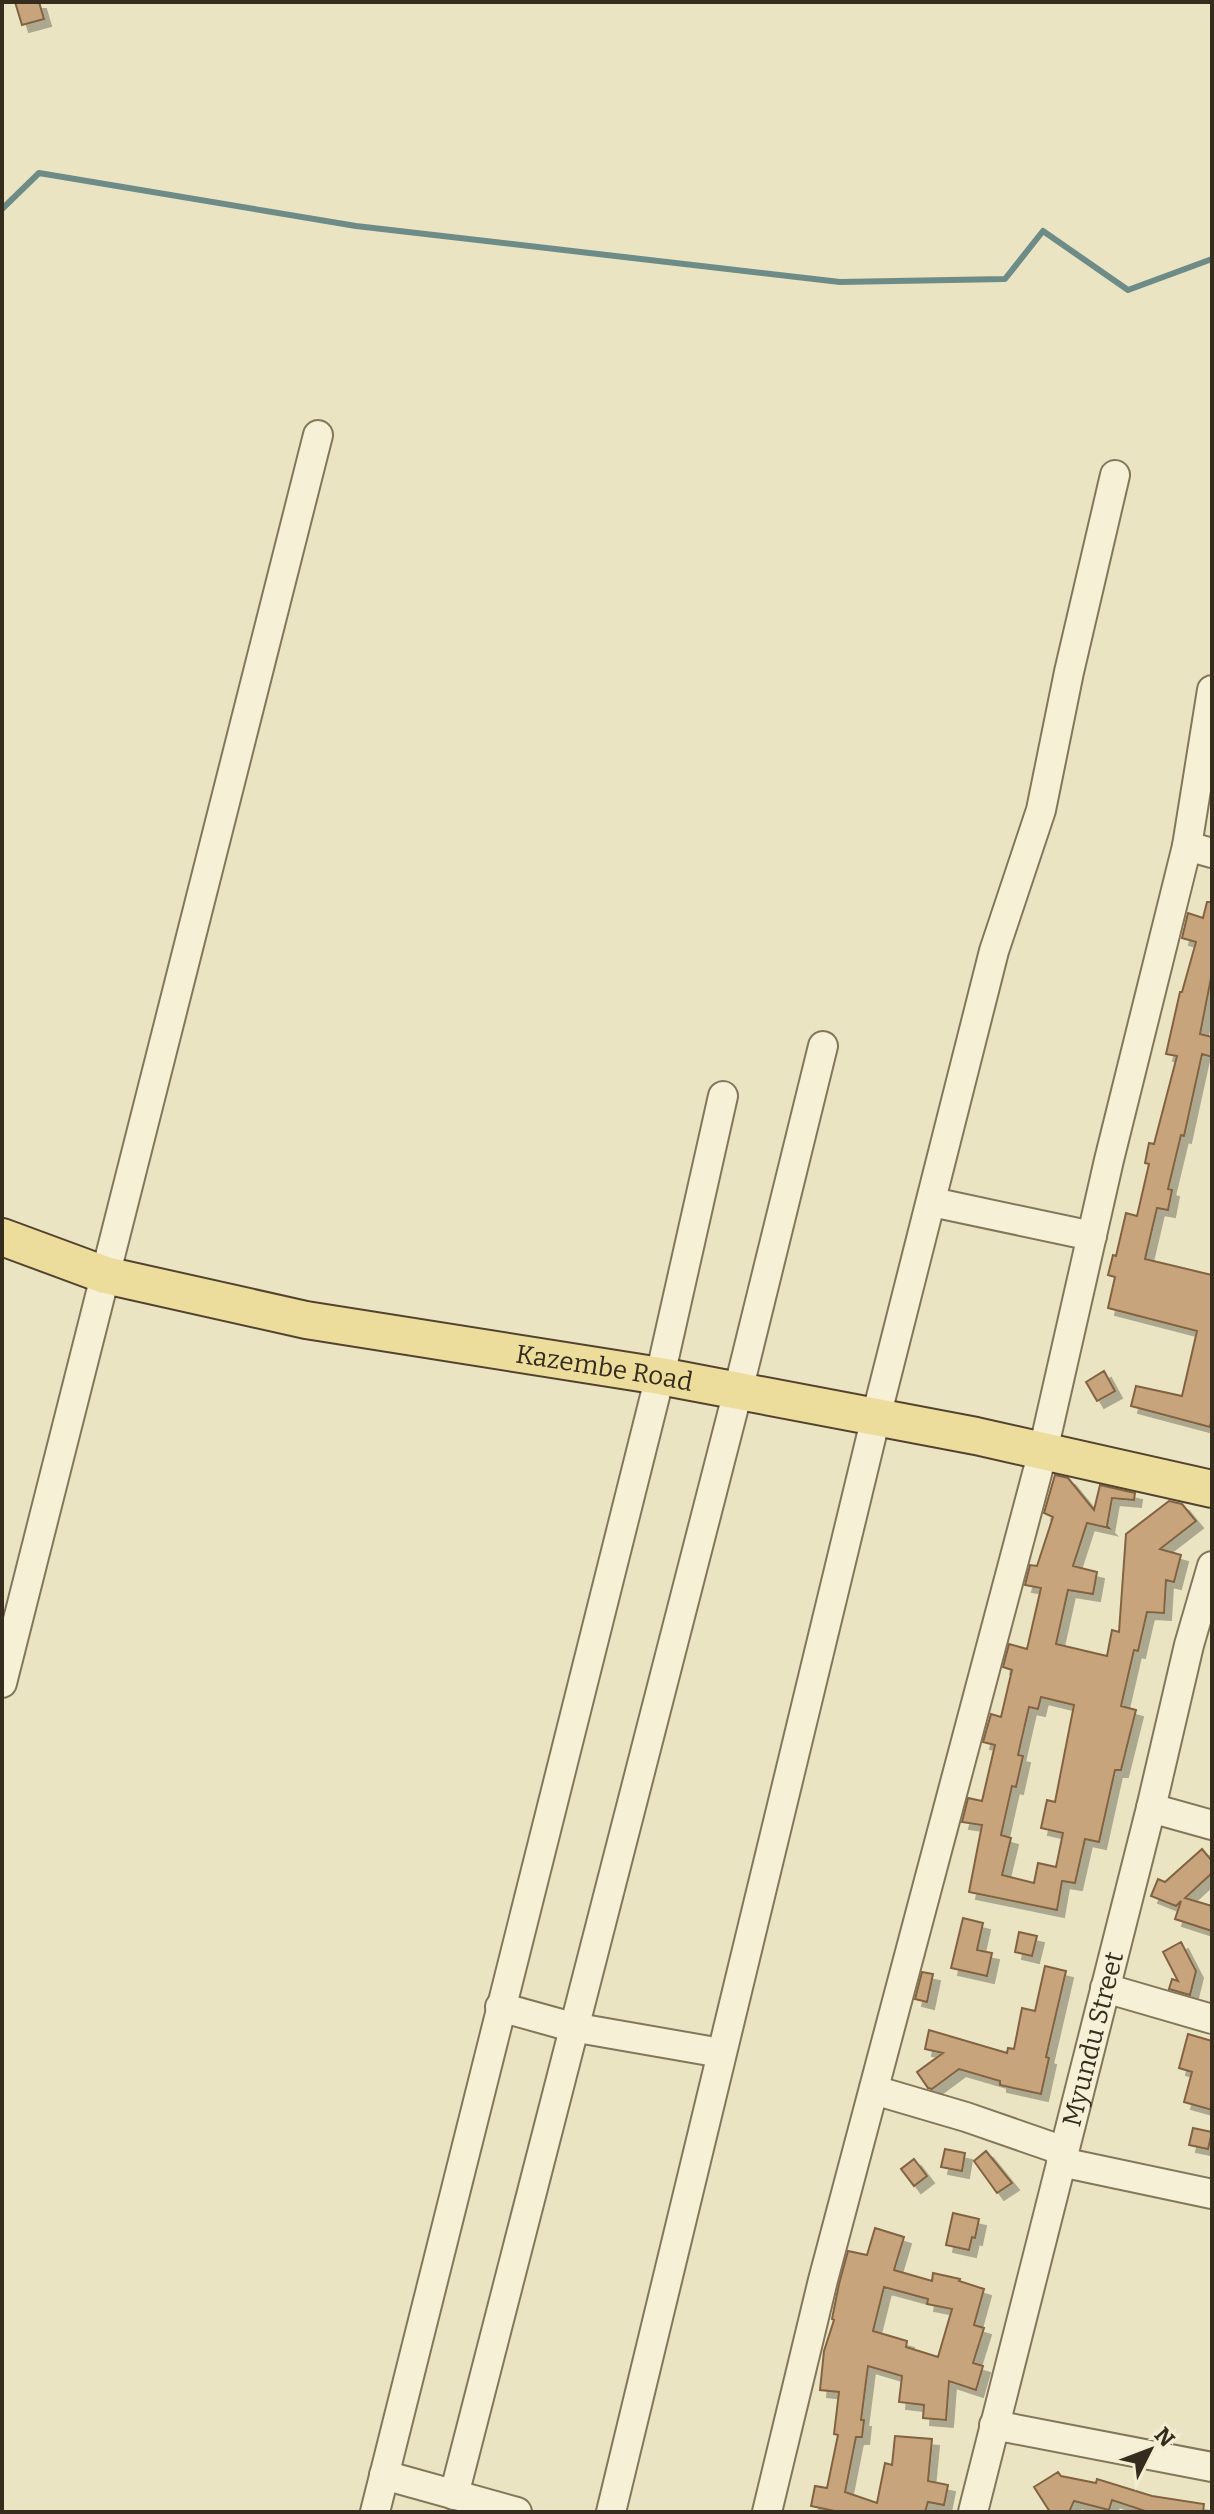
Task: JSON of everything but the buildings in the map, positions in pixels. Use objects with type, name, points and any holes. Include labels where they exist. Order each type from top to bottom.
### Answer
[{"type":"main road","name":"Kazembe Road","points":[[2,1237],[105,1275],[306,1320],[660,1376],[1043,1451],[1212,1489]]},
{"type":"street","points":[[2,1683],[318,435]]},
{"type":"street","points":[[611,2512],[876,1417],[994,951],[1041,810],[1069,672],[1115,475]]},
{"type":"street","points":[[767,2512],[823,2280],[1043,1451],[1092,1236],[1200,850],[1212,690]]},
{"type":"street","points":[[454,2495],[738,1391],[823,1046]]},
{"type":"street","points":[[375,2512],[660,1376],[723,1096]]},
{"type":"street","points":[[932,1202],[1092,1236]]},
{"type":"street","name":"Myundu Street","points":[[973,2512],[1151,1808],[1201,1647],[1212,1566]]},
{"type":"street","points":[[1151,1808],[1212,1825]]},
{"type":"street","points":[[1105,1988],[1212,2019]]},
{"type":"street","points":[[500,2007],[572,2027],[721,2053]]},
{"type":"street","points":[[874,2090],[966,2117],[1063,2157],[1212,2194]]},
{"type":"street","points":[[994,2425],[1212,2467]]},
{"type":"street","points":[[384,2475],[517,2512]]},
{"type":"waterway","points":[[2,209],[39,173],[356,226],[840,282],[1005,279],[1043,231],[1128,290],[1212,259]]}]
